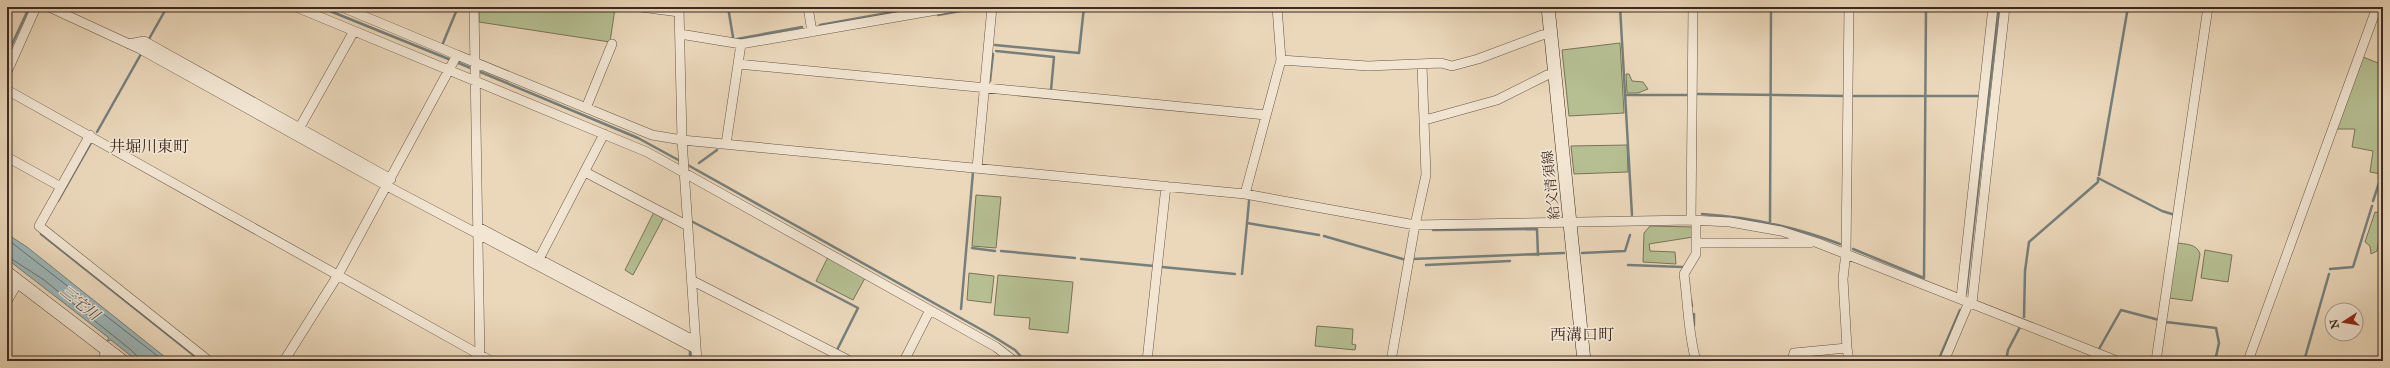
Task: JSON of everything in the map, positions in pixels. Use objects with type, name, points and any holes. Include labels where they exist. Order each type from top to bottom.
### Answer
[{"type":"main road","name":"給父清須線","points":[[1548,7],[1584,361]]},
{"type":"main road","points":[[7,273],[19,281],[106,355],[122,361]]},
{"type":"street","points":[[49,7],[128,44],[264,112],[300,128],[389,182]]},
{"type":"street","points":[[296,7],[475,78],[646,152],[684,166],[996,347],[1014,361]]},
{"type":"street","points":[[342,7],[475,64],[652,135],[682,140],[1245,194],[1415,225],[1694,220],[1730,222],[1781,231],[1846,252],[2117,361]]},
{"type":"street","points":[[474,7],[480,358]]},
{"type":"street","points":[[641,7],[679,9],[682,140],[696,361]]},
{"type":"street","points":[[808,7],[812,32]]},
{"type":"street","points":[[680,34],[741,44],[954,7]]},
{"type":"street","points":[[977,168],[992,7]]},
{"type":"street","points":[[1245,194],[1281,60],[1277,7]]},
{"type":"street","points":[[1693,7],[1694,220],[1696,254],[1684,274],[1690,313],[1690,340],[1696,361]]},
{"type":"street","points":[[1849,7],[1846,252],[1843,279],[1847,348],[1850,361]]},
{"type":"street","points":[[1967,301],[1993,7]]},
{"type":"street","points":[[1944,361],[1967,301],[2005,7]]},
{"type":"street","points":[[2156,361],[2208,7]]},
{"type":"street","points":[[2248,361],[2377,7]]},
{"type":"street","points":[[7,72],[33,8]]},
{"type":"street","points":[[300,128],[354,31]]},
{"type":"street","points":[[1281,60],[1368,66],[1422,65],[1441,63],[1452,66],[1478,59],[1542,35],[1551,34]]},
{"type":"street","points":[[586,108],[612,44]]},
{"type":"street","points":[[726,144],[741,44]]},
{"type":"street","points":[[287,360],[338,275],[456,56]]},
{"type":"street","points":[[738,64],[984,89],[1266,115]]},
{"type":"street","points":[[1391,361],[1415,225],[1426,175],[1422,65]]},
{"type":"street","points":[[1425,120],[1497,100],[1547,75],[1556,74]]},
{"type":"street","points":[[7,90],[90,135],[338,275],[480,358],[491,361]]},
{"type":"street","points":[[264,112],[478,231],[695,345]]},
{"type":"street","points":[[539,259],[604,134]]},
{"type":"street","points":[[90,135],[38,226],[209,361]]},
{"type":"street","points":[[7,157],[61,187]]},
{"type":"street","points":[[585,172],[688,226]]},
{"type":"street","points":[[1147,361],[1166,186]]},
{"type":"street","points":[[478,231],[539,259],[588,289]]},
{"type":"street","points":[[1696,243],[1818,243]]},
{"type":"street","points":[[691,280],[850,361]]},
{"type":"street","points":[[7,301],[19,281]]},
{"type":"street","points":[[904,361],[930,310]]},
{"type":"street","points":[[1792,361],[1794,353],[1847,348]]},
{"type":"green space","points":[[479,7],[615,8],[610,42],[479,22]]},
{"type":"green space","points":[[1620,43],[1624,113],[1569,116],[1562,50]]},
{"type":"green space","points":[[2363,57],[2383,65],[2383,169],[2381,174],[2370,172],[2373,151],[2352,147],[2355,129],[2336,129]]},
{"type":"green space","points":[[1626,74],[1629,74],[1632,81],[1643,82],[1648,89],[1638,93],[1627,93]]},
{"type":"green space","points":[[1627,145],[1628,172],[1574,174],[1571,146]]},
{"type":"green space","points":[[976,195],[1001,197],[996,248],[972,246]]},
{"type":"green space","points":[[654,212],[664,217],[633,275],[625,270]]},
{"type":"green space","points":[[2375,212],[2380,213],[2379,217],[2383,218],[2377,251],[2371,254],[2370,246],[2365,242]]},
{"type":"green space","points":[[1650,226],[1693,227],[1693,237],[1649,244],[1650,251],[1675,252],[1676,264],[1643,262],[1644,233]]},
{"type":"green space","points":[[2176,243],[2194,246],[2200,254],[2192,301],[2169,298]]},
{"type":"green space","points":[[2205,250],[2232,255],[2228,282],[2201,278]]},
{"type":"green space","points":[[828,257],[865,278],[853,300],[816,281]]},
{"type":"green space","points":[[969,273],[994,276],[991,303],[967,300]]},
{"type":"green space","points":[[998,275],[1073,282],[1068,333],[1029,329],[1030,318],[994,315]]},
{"type":"green space","points":[[1317,326],[1353,329],[1352,344],[1356,345],[1355,350],[1315,346]]},
{"type":"water","name":"三宅川","points":[[7,234],[27,247],[170,361],[137,361],[111,340],[107,341],[109,338],[7,259]]},
{"type":"waterway","points":[[149,39],[167,7]]},
{"type":"waterway","points":[[320,7],[451,60]]},
{"type":"waterway","points":[[443,43],[458,7]]},
{"type":"waterway","points":[[728,7],[733,37]]},
{"type":"waterway","points":[[887,7],[888,13]]},
{"type":"waterway","points":[[820,25],[921,7]]},
{"type":"waterway","points":[[938,15],[983,7]]},
{"type":"waterway","points":[[995,45],[1079,53],[1084,7]]},
{"type":"waterway","points":[[1620,7],[1632,215]]},
{"type":"waterway","points":[[1770,223],[1771,7]]},
{"type":"waterway","points":[[1853,249],[1924,278],[1926,7]]},
{"type":"waterway","points":[[1966,293],[1999,7]]},
{"type":"waterway","points":[[2099,175],[2128,7]]},
{"type":"waterway","points":[[2368,7],[2372,8]]},
{"type":"waterway","points":[[7,55],[28,10]]},
{"type":"waterway","points":[[737,39],[802,27]]},
{"type":"waterway","points":[[996,51],[1054,57],[1051,90],[1048,90]]},
{"type":"waterway","points":[[97,132],[141,54]]},
{"type":"waterway","points":[[990,81],[993,54]]},
{"type":"waterway","points":[[456,62],[473,69]]},
{"type":"waterway","points":[[478,71],[638,138],[682,162]]},
{"type":"waterway","points":[[1698,94],[1844,96]]},
{"type":"waterway","points":[[1625,95],[1687,95]]},
{"type":"waterway","points":[[1853,96],[1979,96]]},
{"type":"waterway","points":[[58,201],[91,143]]},
{"type":"waterway","points":[[699,163],[717,150]]},
{"type":"waterway","points":[[686,164],[991,335],[1015,350],[1025,361]]},
{"type":"waterway","points":[[2373,201],[2383,171]]},
{"type":"waterway","points":[[961,309],[973,172]]},
{"type":"waterway","points":[[2024,317],[2025,271],[2029,242],[2098,182],[2098,178],[2162,211],[2175,215]]},
{"type":"waterway","points":[[1249,201],[1247,223],[1319,235]]},
{"type":"waterway","points":[[2330,269],[2353,267],[2372,206]]},
{"type":"waterway","points":[[1702,214],[1755,220],[1789,228],[1840,244]]},
{"type":"waterway","points":[[693,222],[858,308],[837,350]]},
{"type":"waterway","points":[[1242,274],[1247,223]]},
{"type":"waterway","points":[[1433,230],[1537,229],[1538,255]]},
{"type":"waterway","points":[[41,234],[201,361]]},
{"type":"waterway","points":[[1582,253],[1625,251],[1630,235]]},
{"type":"waterway","points":[[1324,236],[1406,260]]},
{"type":"waterway","points":[[972,248],[995,251]]},
{"type":"waterway","points":[[1001,251],[1075,258]]},
{"type":"waterway","points":[[1412,259],[1564,253]]},
{"type":"waterway","points":[[1081,259],[1154,266]]},
{"type":"waterway","points":[[1426,265],[1510,261]]},
{"type":"waterway","points":[[1628,265],[1683,267]]},
{"type":"waterway","points":[[1162,267],[1235,274]]},
{"type":"waterway","points":[[2304,361],[2329,274]]},
{"type":"waterway","points":[[1691,300],[1692,306]]},
{"type":"waterway","points":[[1938,361],[1960,310]]},
{"type":"waterway","points":[[2099,349],[2121,310],[2159,320]]},
{"type":"waterway","points":[[1694,314],[1694,325]]},
{"type":"waterway","points":[[2166,322],[2216,328],[2219,343],[2215,361]]},
{"type":"waterway","points":[[2006,361],[2008,350],[2020,327]]},
{"type":"waterway","points":[[690,349],[690,361]]},
{"type":"waterway","points":[[2094,361],[2095,357]]},
{"type":"waterway","points":[[852,358],[858,361]]},
{"type":"district","name":"井堀川東町","points":[[149,146]]},
{"type":"district","name":"西溝口町","points":[[1582,334]]}]
